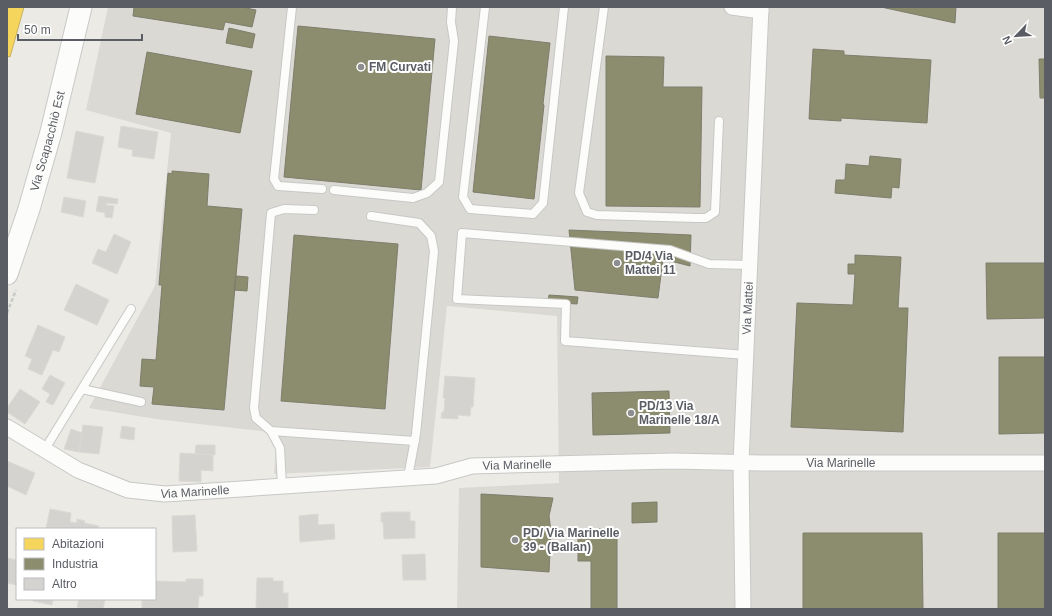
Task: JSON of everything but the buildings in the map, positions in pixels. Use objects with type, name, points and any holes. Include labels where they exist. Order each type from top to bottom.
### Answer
[{"type":"main road","name":"Via Scapacchiò Est","points":[[7,274],[29,208],[51,132],[81,7]]},
{"type":"street","points":[[732,7],[761,9]]},
{"type":"street","name":"Via Mattei","points":[[743,609],[741,463],[761,9]]},
{"type":"street","name":"Via Marinelle","points":[[7,427],[78,470],[128,490],[165,494],[436,476],[472,466],[673,461],[741,463],[1045,463]]},
{"type":"lane","points":[[292,7],[274,179],[278,186],[322,189]]},
{"type":"lane","points":[[334,190],[413,198],[427,193],[439,182],[454,41],[451,22],[452,7]]},
{"type":"lane","points":[[484,7],[463,197],[470,209],[533,214],[543,203],[564,7]]},
{"type":"lane","points":[[604,7],[579,193],[587,212],[598,215],[706,218],[715,212],[720,121]]},
{"type":"lane","points":[[282,486],[280,448],[271,431],[256,418],[254,408],[271,213],[284,209],[314,210]]},
{"type":"lane","points":[[371,216],[418,223],[431,236],[434,251],[415,441],[408,477]]},
{"type":"lane","points":[[746,355],[565,341],[566,304],[457,299],[462,233],[670,250],[709,264],[750,265]]},
{"type":"lane","points":[[45,449],[131,309]]},
{"type":"lane","points":[[82,389],[141,402]]},
{"type":"lane","points":[[271,431],[415,441]]},
{"type":"shaded area","points":[[108,7],[1045,7],[1045,609],[457,609],[459,488],[559,483],[557,316],[447,306],[430,467],[274,474],[277,433],[156,419],[89,408],[155,286],[171,133],[86,110]]},
{"type":"place","name":"FM Curvati","points":[[361,67]]},
{"type":"place","name":"PD/4 Via Mattei 11","points":[[617,263]]},
{"type":"place","name":"PD/13 Via Marinelle 18/A","points":[[631,413]]},
{"type":"place","name":"PD/ Via Marinelle 39 - (Ballan)","points":[[515,540]]}]
